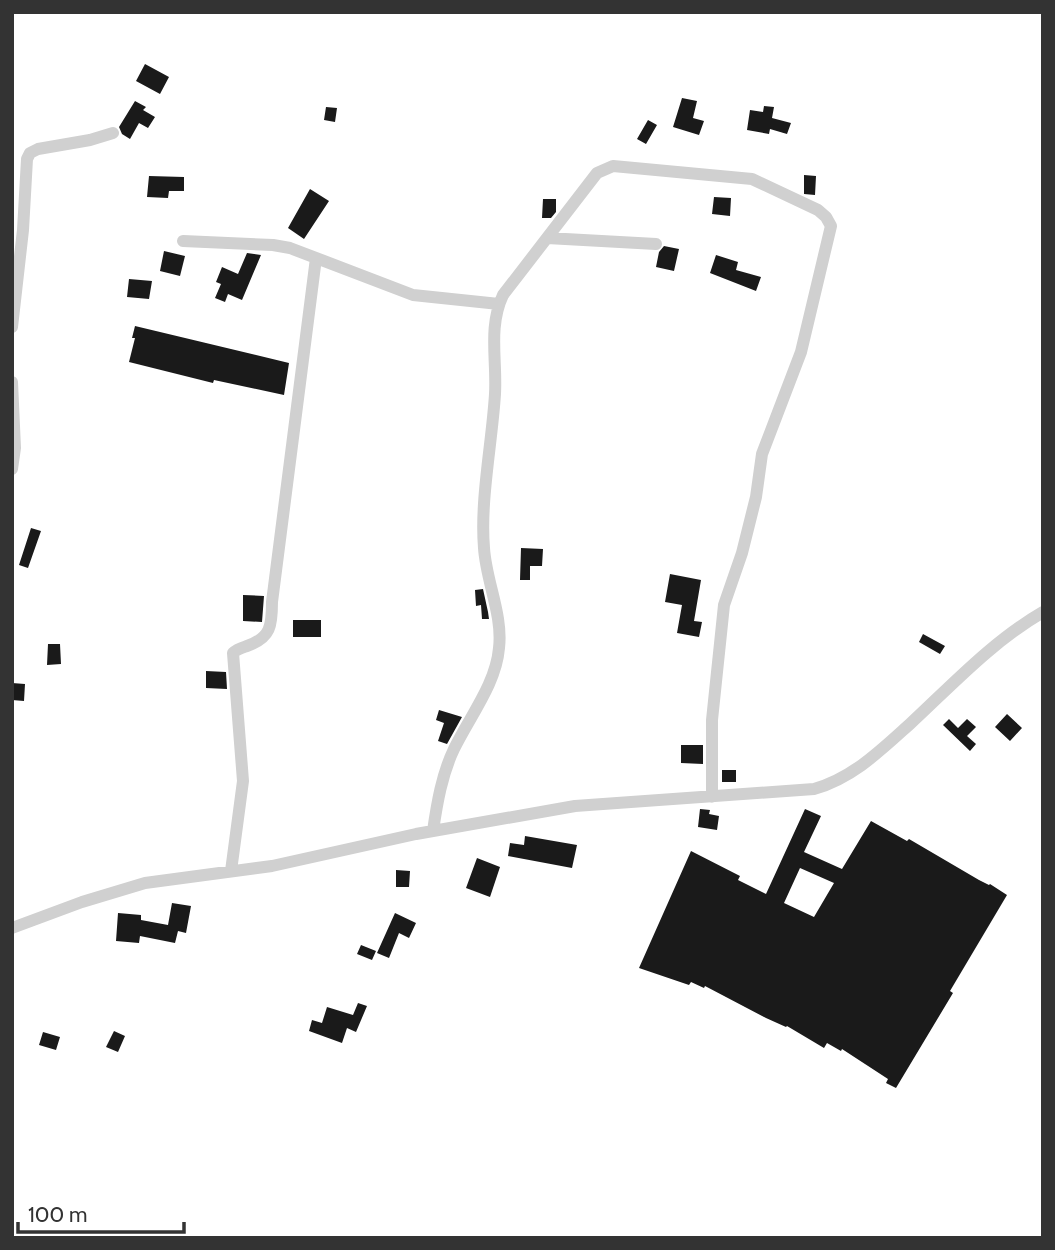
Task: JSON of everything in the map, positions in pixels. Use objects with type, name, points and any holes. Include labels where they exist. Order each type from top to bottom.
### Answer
[{"type":"street","points":[[12,327],[23,230],[27,159],[30,153],[38,149],[90,141],[113,133]]},
{"type":"street","points":[[433,831],[437,802],[450,758],[493,677],[498,660],[498,626],[483,546],[495,391],[494,321],[503,295],[597,173],[613,166],[752,179],[818,210],[831,226],[801,352],[762,454],[756,497],[724,605],[712,720],[712,797]]},
{"type":"street","points":[[547,238],[656,244]]},
{"type":"street","points":[[183,241],[273,245],[316,258],[413,295],[499,304]]},
{"type":"street","points":[[231,871],[243,781],[233,653],[236,649],[262,639],[270,631],[272,622],[272,602],[316,258]]},
{"type":"street","points":[[12,382],[15,448],[12,468]]},
{"type":"street","points":[[12,928],[82,902],[145,883],[272,866],[433,831],[575,807],[814,789],[833,784],[850,775],[880,751],[990,649],[1043,612]]},
{"type":"building","points":[[145,64],[169,77],[160,94],[136,81]]},
{"type":"building","points":[[682,98],[697,101],[693,118],[704,121],[699,135],[673,127]]},
{"type":"building","points":[[135,101],[146,107],[143,110],[155,117],[148,128],[139,123],[130,139],[122,134],[119,127]]},
{"type":"building","points":[[764,106],[774,107],[772,118],[791,123],[787,134],[770,129],[769,134],[747,130],[750,110],[763,112]]},
{"type":"building","points":[[326,107],[337,108],[335,122],[324,120]]},
{"type":"building","points":[[648,120],[657,125],[646,144],[637,139]]},
{"type":"building","points":[[804,175],[816,176],[815,195],[804,194]]},
{"type":"building","points":[[149,176],[184,177],[184,191],[169,191],[168,198],[147,197]]},
{"type":"building","points":[[310,189],[329,201],[304,239],[288,228]]},
{"type":"building","points":[[714,197],[731,198],[730,216],[712,214]]},
{"type":"building","points":[[543,199],[556,199],[556,212],[551,218],[542,218]]},
{"type":"building","points":[[664,246],[679,249],[674,271],[656,267],[659,252]]},
{"type":"building","points":[[164,251],[185,256],[180,276],[160,271]]},
{"type":"building","points":[[247,253],[261,255],[242,300],[228,294],[225,302],[215,298],[221,284],[216,282],[222,267],[238,274]]},
{"type":"building","points":[[716,255],[738,262],[736,270],[761,277],[756,291],[710,273]]},
{"type":"building","points":[[129,279],[152,281],[149,299],[127,297]]},
{"type":"building","points":[[135,326],[289,363],[284,395],[214,380],[213,383],[129,362]]},
{"type":"building","points":[[31,528],[41,531],[28,568],[19,565]]},
{"type":"building","points":[[521,548],[543,549],[542,566],[530,566],[530,580],[520,580]]},
{"type":"building","points":[[670,574],[701,580],[694,621],[702,622],[699,637],[677,633],[682,605],[665,602]]},
{"type":"building","points":[[483,589],[489,619],[482,619],[481,605],[476,606],[475,590]]},
{"type":"building","points":[[243,595],[264,596],[262,622],[243,621]]},
{"type":"building","points":[[293,620],[321,620],[321,637],[293,637]]},
{"type":"building","points":[[923,634],[945,646],[940,654],[919,642]]},
{"type":"building","points":[[48,644],[60,644],[61,664],[47,665]]},
{"type":"building","points":[[206,671],[226,672],[227,689],[206,688]]},
{"type":"building","points":[[12,683],[25,684],[24,701],[12,700]]},
{"type":"building","points":[[439,710],[462,717],[447,744],[438,741],[444,723],[436,720]]},
{"type":"building","points":[[1007,714],[1022,728],[1010,741],[995,727]]},
{"type":"building","points":[[949,719],[958,728],[967,719],[976,727],[967,736],[976,744],[970,751],[943,725]]},
{"type":"building","points":[[681,745],[703,745],[703,764],[681,763]]},
{"type":"building","points":[[722,770],[736,770],[736,782],[722,782]]},
{"type":"building","points":[[700,809],[710,810],[709,814],[719,816],[717,830],[698,827]]},
{"type":"building","points":[[805,809],[821,816],[804,852],[842,869],[871,821],[907,841],[909,839],[1007,895],[896,1088],[886,1083],[888,1079],[842,1049],[841,1051],[827,1043],[824,1048],[787,1026],[705,986],[704,988],[691,982],[689,985],[639,968],[691,851],[740,876],[738,880],[766,894]],"holes":[[[800,868],[834,883],[814,917],[784,903]]]},
{"type":"building","points":[[525,836],[577,845],[572,868],[508,856],[510,843],[524,845]]},
{"type":"building","points":[[477,858],[500,867],[490,897],[466,888]]},
{"type":"building","points":[[396,870],[410,871],[409,887],[396,887]]},
{"type":"building","points":[[172,903],[191,906],[186,933],[178,931],[175,943],[140,936],[139,943],[116,941],[118,913],[141,915],[141,920],[168,925]]},
{"type":"building","points":[[395,913],[416,923],[409,938],[399,933],[389,958],[377,953]]},
{"type":"building","points":[[361,945],[376,951],[372,960],[357,954]]},
{"type":"building","points":[[358,1003],[367,1006],[356,1032],[347,1028],[342,1043],[309,1031],[312,1020],[322,1023],[327,1007],[353,1015]]},
{"type":"building","points":[[114,1031],[125,1036],[118,1052],[106,1047]]},
{"type":"building","points":[[43,1032],[60,1037],[56,1050],[39,1045]]}]
